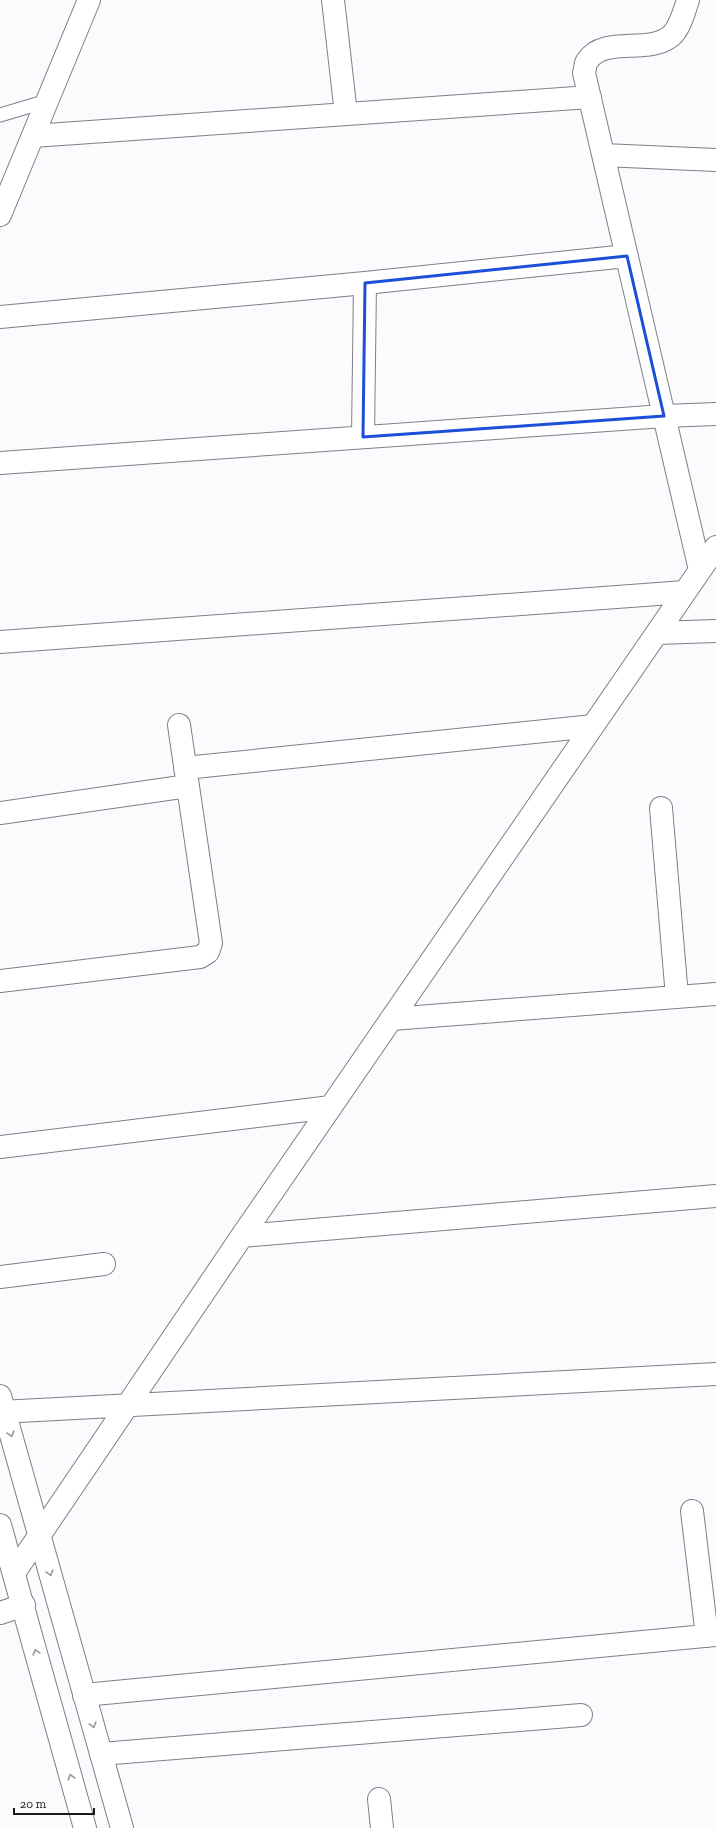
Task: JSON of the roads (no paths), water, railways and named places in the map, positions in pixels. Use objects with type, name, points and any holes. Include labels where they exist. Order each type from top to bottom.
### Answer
[{"type":"street","points":[[0,215],[89,0]]},
{"type":"street","points":[[332,0],[346,114]]},
{"type":"street","points":[[688,0],[682,19],[672,35],[658,44],[601,49],[586,62],[584,73],[700,570]]},
{"type":"street","points":[[33,136],[590,97]]},
{"type":"street","points":[[603,155],[716,160]]},
{"type":"street","points":[[0,317],[365,283],[627,256]]},
{"type":"street","points":[[363,437],[365,283]]},
{"type":"street","points":[[0,463],[664,416],[716,414]]},
{"type":"street","points":[[14,1573],[40,1537],[128,1404],[391,1018],[716,547]]},
{"type":"street","points":[[0,642],[685,592]]},
{"type":"street","points":[[657,633],[716,631]]},
{"type":"street","points":[[0,982],[200,957],[208,952],[211,943],[179,725]]},
{"type":"street","points":[[0,813],[187,777],[593,726]]},
{"type":"street","points":[[661,808],[677,997]]},
{"type":"street","points":[[391,1018],[716,994]]},
{"type":"street","points":[[0,1147],[331,1107]]},
{"type":"street","points":[[242,1236],[716,1196]]},
{"type":"street","points":[[0,1277],[104,1264]]},
{"type":"street","points":[[122,1828],[40,1537],[1,1406],[128,1404],[716,1374]]},
{"type":"street","points":[[84,1695],[712,1636],[692,1511]]},
{"type":"street","points":[[0,1525],[24,1605],[85,1828]]},
{"type":"street","points":[[0,1613],[24,1605]]},
{"type":"street","points":[[101,1754],[581,1715]]},
{"type":"street","points":[[378,1799],[382,1828]]},
{"type":"lane","points":[[0,115],[47,101]]}]
